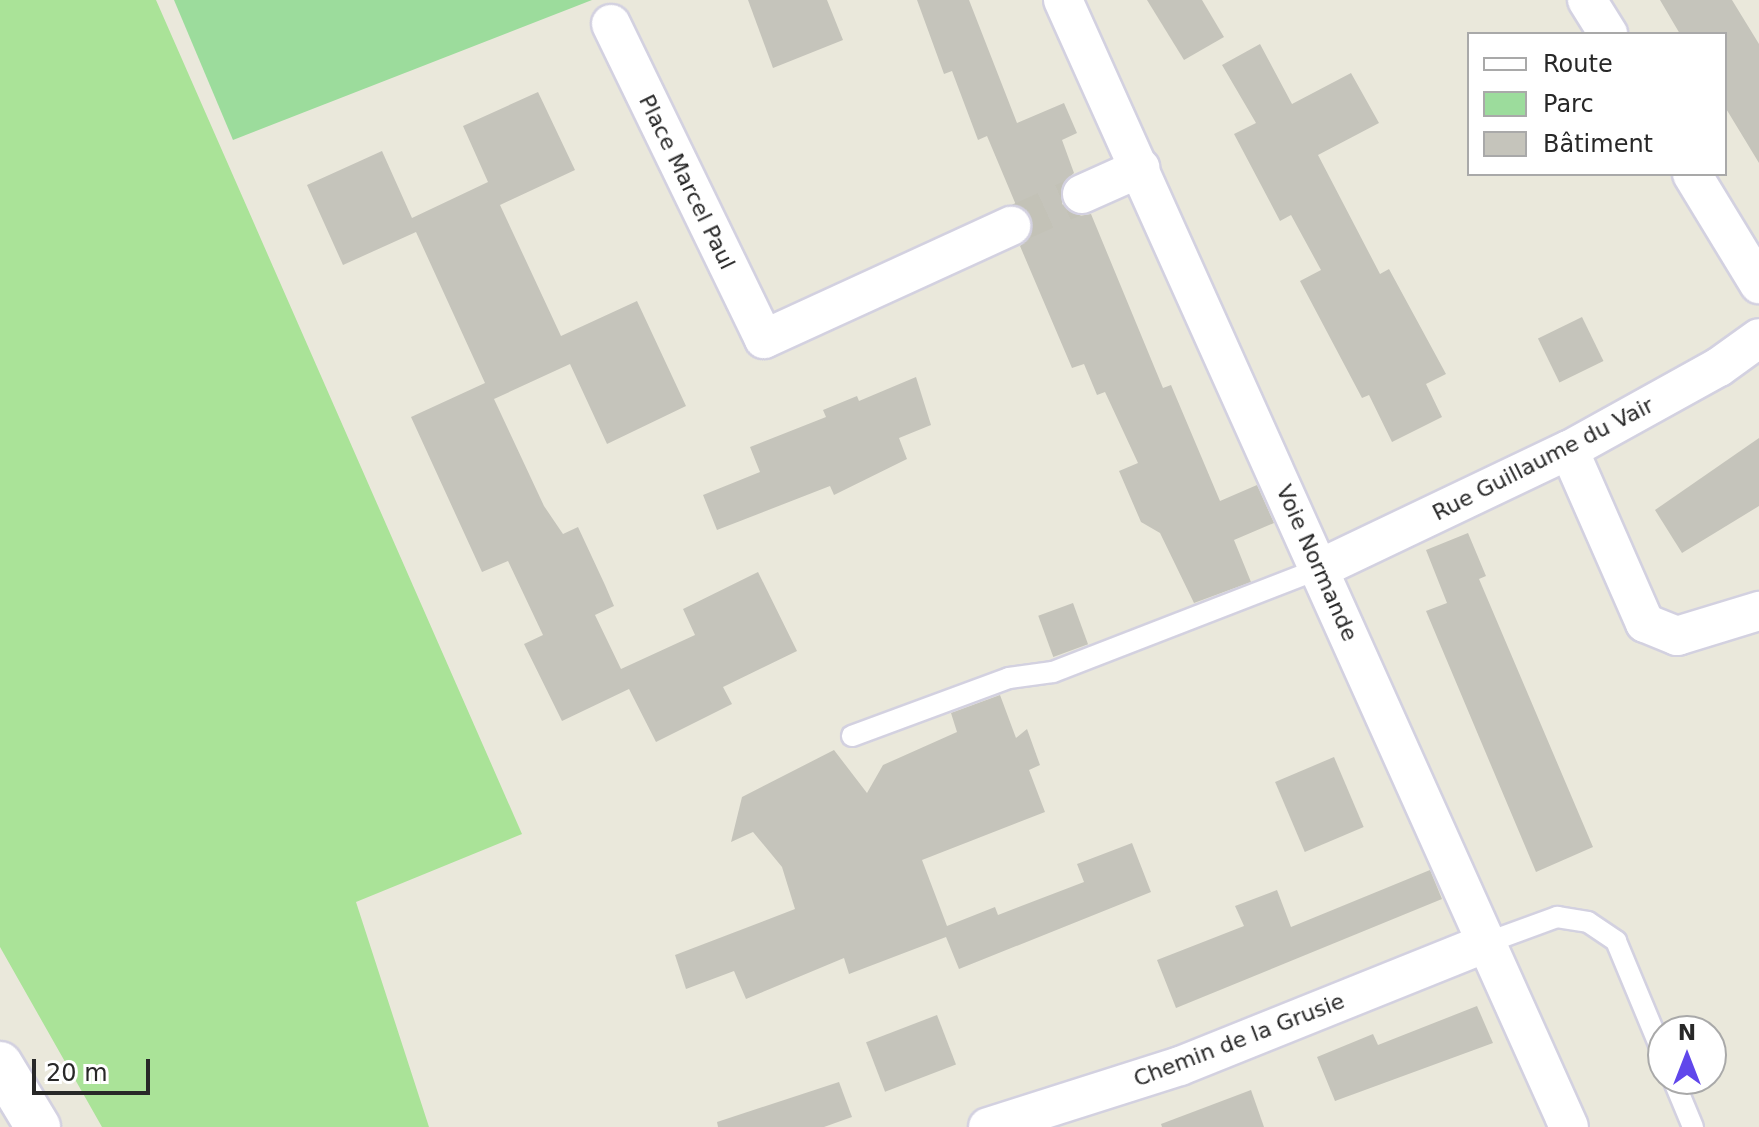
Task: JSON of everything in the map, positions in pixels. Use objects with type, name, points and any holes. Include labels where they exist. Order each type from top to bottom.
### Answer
[{"type":"main road","points":[[0,1064],[38,1127]]},
{"type":"street","name":"Voie Normande","points":[[1063,0],[1569,1127]]},
{"type":"street","points":[[1587,0],[1607,32]]},
{"type":"street","name":"Place Marcel Paul","points":[[611,24],[764,339],[1011,226]]},
{"type":"street","points":[[1082,194],[1140,168]]},
{"type":"street","points":[[1693,176],[1759,284]]},
{"type":"street","name":"Rue Guillaume du Vair","points":[[1319,569],[1569,450],[1719,367],[1759,338]]},
{"type":"street","points":[[1569,450],[1645,623],[1677,636],[1759,611]]},
{"type":"street","name":"Chemin de la Grusie","points":[[988,1127],[1180,1066],[1486,943]]},
{"type":"lane","points":[[852,736],[1009,678],[1053,672],[1319,569]]},
{"type":"lane","points":[[1486,943],[1557,917],[1588,922],[1616,941],[1647,1016]]},
{"type":"lane","points":[[1680,1095],[1693,1127]]},
{"type":"green space","points":[[0,0],[156,0],[522,834],[356,902],[429,1127],[102,1127],[0,947]]},
{"type":"green space","points":[[174,0],[592,0],[233,140]]},
{"type":"building","points":[[748,0],[827,0],[843,40],[773,68]]},
{"type":"building","points":[[917,0],[969,0],[1017,123],[1064,103],[1077,133],[1062,140],[1074,173],[1064,182],[1062,204],[1079,216],[1091,214],[1163,388],[1171,385],[1220,501],[1257,485],[1274,523],[1234,540],[1251,582],[1194,603],[1160,533],[1141,522],[1119,471],[1138,463],[1105,392],[1097,395],[1084,364],[1072,368],[1020,246],[1029,238],[1031,218],[1016,205],[987,136],[978,140],[952,71],[944,74]]},
{"type":"building","points":[[1147,0],[1202,0],[1224,37],[1184,60]]},
{"type":"building","points":[[1660,0],[1732,0],[1759,44],[1759,163],[1727,110],[1727,32],[1679,32]]},
{"type":"building","points":[[1260,44],[1292,104],[1351,73],[1379,123],[1318,155],[1380,274],[1389,269],[1446,374],[1426,384],[1442,417],[1392,442],[1369,395],[1362,398],[1300,281],[1321,270],[1291,215],[1280,221],[1234,134],[1256,123],[1222,65]]},
{"type":"building","points":[[538,92],[575,170],[500,205],[561,336],[637,301],[686,406],[607,444],[570,364],[494,399],[544,506],[563,534],[578,527],[614,606],[595,615],[621,669],[695,635],[683,609],[758,572],[797,651],[723,687],[732,704],[656,742],[629,689],[562,721],[524,644],[543,635],[508,561],[482,572],[411,417],[485,383],[416,232],[343,265],[307,185],[382,151],[412,218],[488,182],[463,126]]},
{"type":"building","points":[[1582,317],[1603,361],[1559,383],[1538,338]]},
{"type":"building","points":[[916,377],[931,425],[899,438],[907,459],[834,495],[830,486],[717,530],[703,495],[760,472],[750,447],[826,417],[823,410],[857,396],[859,401]]},
{"type":"building","points":[[1759,438],[1759,506],[1682,553],[1655,510]]},
{"type":"building","points":[[1468,533],[1486,576],[1479,579],[1593,847],[1536,872],[1426,611],[1447,603],[1426,550]]},
{"type":"building","points":[[1073,603],[1088,644],[1053,657],[1038,616]]},
{"type":"building","points":[[1000,695],[1016,738],[1027,729],[1040,765],[1029,770],[1045,812],[922,860],[947,926],[995,907],[998,915],[1084,882],[1077,864],[1132,843],[1151,892],[959,969],[946,937],[849,974],[844,958],[746,999],[734,971],[686,989],[675,955],[795,909],[782,867],[753,832],[731,842],[742,797],[834,750],[867,793],[883,765],[957,732],[951,713]]},
{"type":"building","points":[[1334,757],[1364,827],[1305,852],[1275,782]]},
{"type":"building","points":[[1430,870],[1442,899],[1176,1008],[1157,960],[1244,926],[1235,906],[1277,890],[1291,927]]},
{"type":"building","points":[[1477,1006],[1493,1043],[1335,1101],[1317,1057],[1373,1034],[1378,1045]]},
{"type":"building","points":[[937,1015],[956,1064],[885,1092],[866,1042]]},
{"type":"building","points":[[839,1082],[852,1117],[824,1127],[718,1127],[717,1122]]},
{"type":"building","points":[[1251,1090],[1264,1127],[1162,1127],[1161,1124]]},
{"type":"tunnel","points":[[1011,226],[1082,194]]}]
